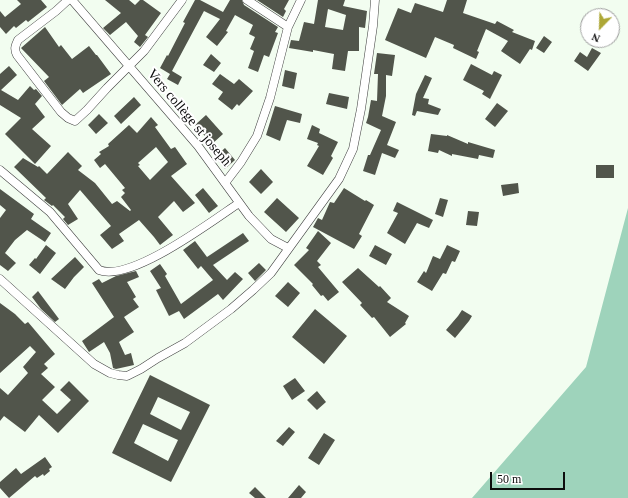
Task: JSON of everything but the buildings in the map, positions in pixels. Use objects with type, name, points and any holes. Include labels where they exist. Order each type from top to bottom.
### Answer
[{"type":"street","points":[[68,0],[18,40],[14,50],[61,112],[68,118],[75,120],[78,119],[144,51],[182,0]]},
{"type":"street","name":"Vers collège st joseph","points":[[72,0],[198,146],[225,182],[239,204],[271,239],[288,248]]},
{"type":"street","points":[[247,0],[288,27]]},
{"type":"street","points":[[225,182],[241,162],[257,136],[270,98],[288,27],[301,0]]},
{"type":"street","points":[[0,279],[94,364],[110,373],[118,375],[128,376],[185,343],[231,309],[271,273],[288,248],[327,198],[339,179],[353,149],[361,109],[373,26],[375,0]]},
{"type":"street","points":[[0,170],[50,212],[99,270],[105,273],[122,270],[160,255],[239,204]]},
{"type":"green space","points":[[628,208],[628,498],[472,498],[586,367]]}]
